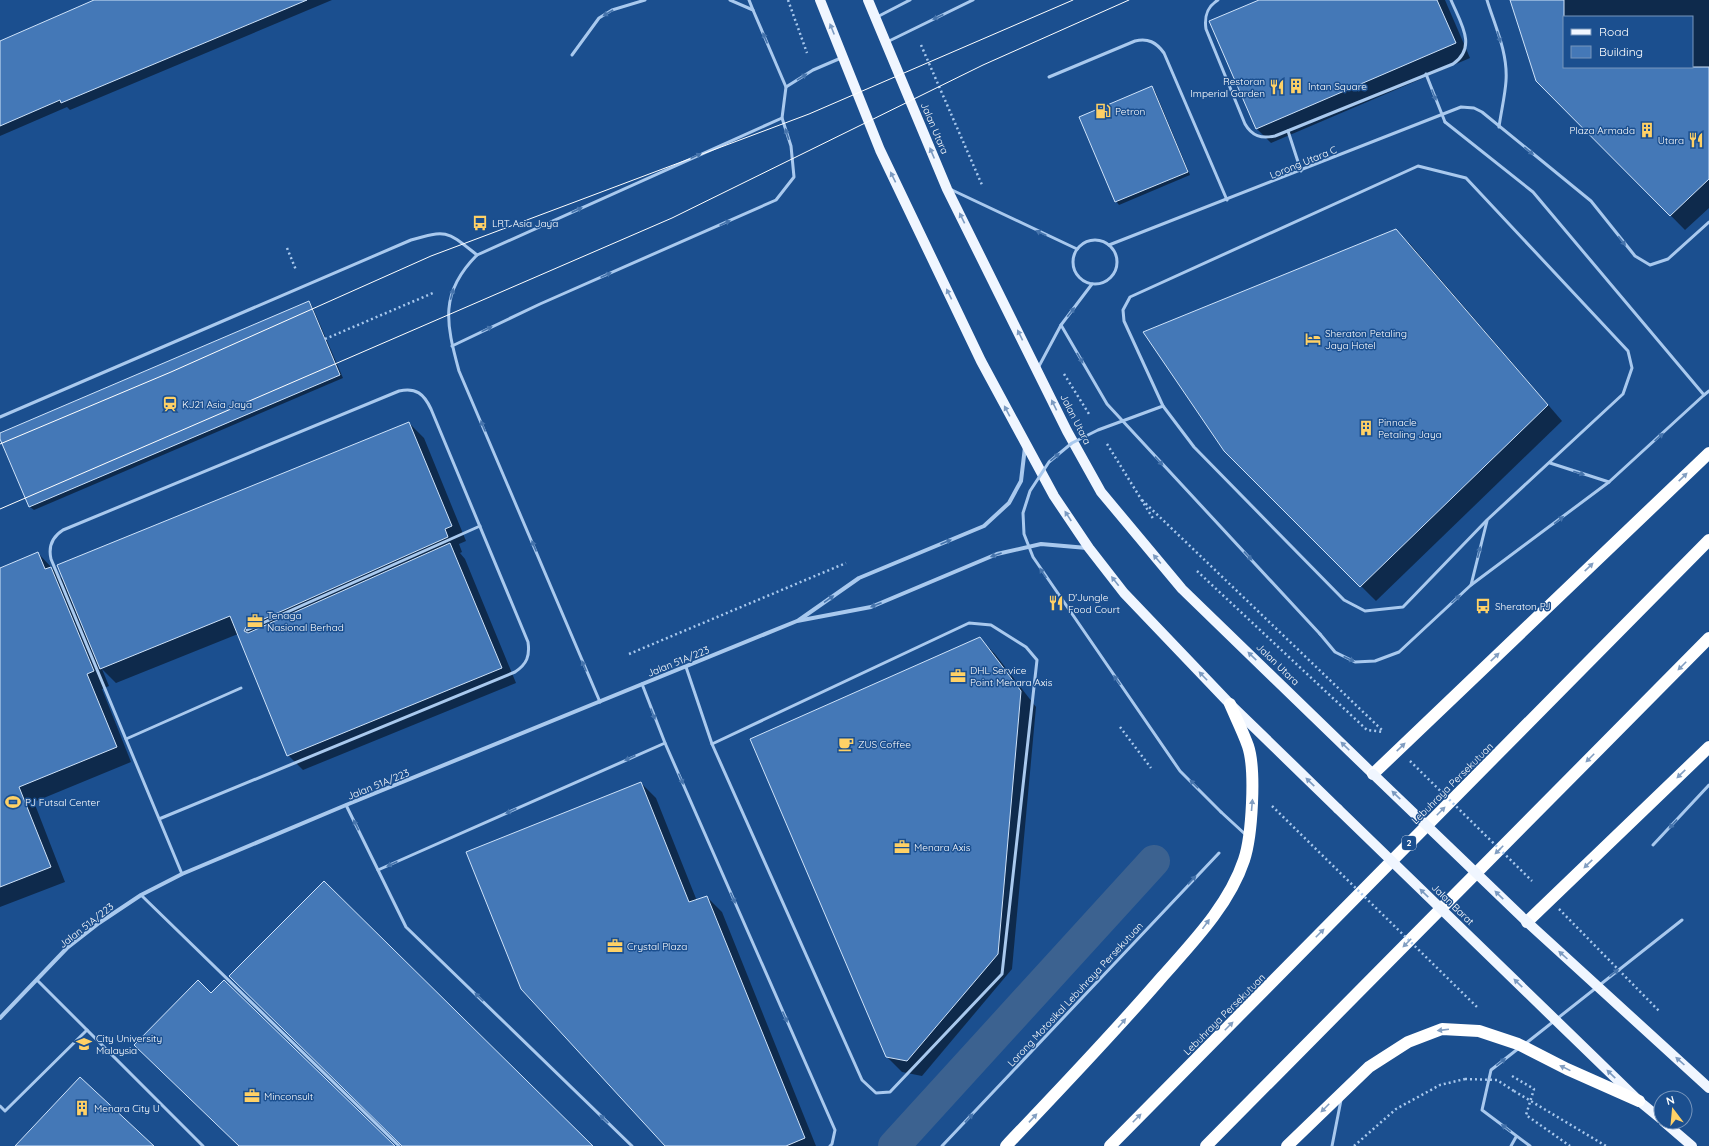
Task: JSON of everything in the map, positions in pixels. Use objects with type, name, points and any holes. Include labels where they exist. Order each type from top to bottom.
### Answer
[{"type":"highway","points":[[1373,774],[1709,453]]},
{"type":"highway","name":"Lebuhraya Persekutuan","points":[[1110,1146],[1709,540]]},
{"type":"highway","points":[[1206,1146],[1709,638]]},
{"type":"highway","points":[[1006,1146],[1114,1032],[1194,940],[1232,888],[1245,859],[1249,838],[1253,792],[1248,747],[1230,704]]},
{"type":"highway","points":[[1527,922],[1709,747]]},
{"type":"highway","points":[[1287,1146],[1369,1067],[1408,1042],[1442,1029],[1479,1031],[1518,1044],[1567,1069],[1639,1101]]},
{"type":"main road","points":[[820,0],[880,150],[981,361],[1054,496],[1089,548],[1124,593],[1230,704]]},
{"type":"main road","name":"Jalan Utara","points":[[868,0],[947,188],[1067,431],[1101,492],[1182,589],[1373,774]]},
{"type":"main road","name":"Jalan Barat","points":[[1230,704],[1639,1101],[1653,1112]]},
{"type":"main road","points":[[1373,774],[1527,922],[1709,1088]]},
{"type":"main road","points":[[1673,1130],[1692,1146]]},
{"type":"street","name":"Jalan 51A/223","points":[[797,621],[859,578],[984,526],[1009,503],[1021,480],[1026,445]]},
{"type":"street","name":"Jalan 51A/223","points":[[0,1018],[67,948],[140,895],[182,874],[346,805],[797,621],[871,607],[997,554],[1041,544],[1089,548]]},
{"type":"lane","points":[[572,56],[598,18],[612,10],[645,0]]},
{"type":"lane","points":[[730,0],[753,10]]},
{"type":"lane","points":[[452,346],[540,304],[776,200],[794,177],[791,146],[782,118],[786,87],[749,0]]},
{"type":"lane","points":[[876,17],[910,0]]},
{"type":"lane","points":[[886,43],[913,28],[973,0]]},
{"type":"lane","points":[[1218,0],[1211,5],[1206,12],[1204,21],[1206,29],[1245,124],[1249,131],[1257,136],[1266,138],[1288,131],[1453,64],[1460,59],[1465,52],[1467,43],[1465,34],[1451,0]]},
{"type":"lane","points":[[1487,0],[1502,45],[1506,64],[1506,81],[1499,126]]},
{"type":"lane","points":[[1049,77],[1135,41],[1143,39],[1152,40],[1164,53],[1227,200]]},
{"type":"lane","points":[[786,87],[813,70],[843,57]]},
{"type":"lane","points":[[1426,74],[1445,122],[1533,192],[1704,396]]},
{"type":"lane","name":"Lorong Utara C","points":[[1109,245],[1461,107],[1474,108],[1482,112],[1591,201],[1635,256],[1650,265],[1668,259],[1709,222]]},
{"type":"lane","points":[[600,702],[459,371],[452,346],[448,309],[455,282],[462,269],[477,255],[782,118]]},
{"type":"lane","points":[[1288,131],[1301,171]]},
{"type":"lane","points":[[1418,166],[1466,178],[1628,351],[1632,368],[1623,394],[1550,464],[1488,520],[1402,606],[1365,611],[1344,600],[1199,453],[1163,406],[1124,321],[1123,310],[1130,297],[1418,166]]},
{"type":"lane","points":[[947,188],[1077,249]]},
{"type":"lane","points":[[0,417],[303,288],[411,240],[433,234],[451,234],[477,255]]},
{"type":"lane","points":[[1096,240],[1109,245],[1116,257],[1115,271],[1106,281],[1092,284],[1080,279],[1073,268],[1072,262],[1077,249],[1082,244],[1096,240]]},
{"type":"lane","points":[[1037,370],[1061,325],[1092,284]]},
{"type":"lane","points":[[1061,325],[1107,404],[1335,652],[1355,662],[1375,661],[1399,652],[1471,585],[1609,482],[1709,391]]},
{"type":"lane","points":[[159,819],[501,678],[523,667],[528,659],[530,651],[528,642],[480,526],[428,403],[424,396],[416,391],[408,389],[399,391],[63,530],[56,534],[51,542],[49,551],[51,560],[126,739],[159,819],[182,874]]},
{"type":"lane","points":[[1163,406],[1098,430],[1072,443],[1049,462],[1030,490],[1023,513],[1024,534],[1033,558],[1180,771],[1249,838]]},
{"type":"lane","points":[[1550,464],[1609,482]]},
{"type":"lane","points":[[1471,585],[1488,520]]},
{"type":"lane","points":[[247,630],[480,526]]},
{"type":"lane","points":[[686,667],[712,744],[862,1080],[876,1093],[890,1092],[1002,974],[1037,660],[1026,647],[991,625],[969,623],[712,744]]},
{"type":"lane","points":[[642,684],[665,743],[835,1130],[832,1144],[830,1146]]},
{"type":"lane","points":[[126,739],[241,688]]},
{"type":"lane","points":[[378,870],[665,743]]},
{"type":"lane","points":[[1653,845],[1709,785]]},
{"type":"lane","points":[[346,805],[406,928],[632,1146]]},
{"type":"lane","name":"Lorong Motosikal Lebuhraya Persekutuan","points":[[942,1146],[1218,853]]},
{"type":"lane","points":[[140,895],[399,1146]]},
{"type":"lane","points":[[1530,1146],[1482,1110],[1491,1070],[1682,920]]},
{"type":"lane","points":[[37,980],[203,1146]]},
{"type":"lane","points":[[0,1106],[5,1111],[87,1030]]},
{"type":"lane","points":[[1332,1146],[1343,1091]]},
{"type":"lane","points":[[1511,1146],[1516,1136]]},
{"type":"path","points":[[788,0],[813,70]]},
{"type":"path","points":[[913,28],[985,190]]},
{"type":"path","points":[[287,248],[303,288]]},
{"type":"path","points":[[325,339],[455,282]]},
{"type":"path","points":[[1155,521],[1138,496],[1384,732],[1367,730],[1194,568]]},
{"type":"path","points":[[629,654],[852,561]]},
{"type":"path","points":[[1120,727],[1151,768]]},
{"type":"path","points":[[1410,761],[1532,882]]},
{"type":"path","points":[[1272,806],[1481,1012]]},
{"type":"path","points":[[1559,909],[1664,1016]]},
{"type":"path","points":[[1354,1146],[1396,1109],[1440,1085],[1465,1079],[1497,1080],[1606,1146]]},
{"type":"path","points":[[1534,1089],[1526,1116],[1570,1146]]},
{"type":"building","points":[[94,0],[307,0],[61,103],[60,100],[0,126],[0,41]]},
{"type":"building","name":"Intan Square","points":[[1259,0],[1437,0],[1456,43],[1256,129],[1209,21]]},
{"type":"building","name":"Plaza Armada","points":[[1510,0],[1564,0],[1563,68],[1709,67],[1709,179],[1670,216],[1536,81]]},
{"type":"building","points":[[1152,86],[1188,172],[1115,202],[1079,117]]},
{"type":"building","name":"Pinnacle Petaling Jaya","points":[[1396,229],[1548,405],[1360,587],[1224,451],[1143,332]]},
{"type":"building","name":"KJ21 Asia Jaya","points":[[309,301],[340,375],[29,507],[0,439],[0,433]]},
{"type":"building","points":[[409,422],[452,526],[445,529],[448,537],[246,627],[244,631],[248,633],[450,543],[502,668],[287,756],[230,616],[100,669],[57,565]]},
{"type":"building","points":[[38,552],[45,569],[51,567],[94,671],[87,674],[117,747],[19,787],[51,867],[0,887],[0,568]]},
{"type":"building","name":"Menara Axis","points":[[980,637],[1021,691],[998,954],[907,1061],[886,1057],[750,739]]},
{"type":"building","name":"Crystal Plaza","points":[[641,782],[689,902],[707,896],[805,1138],[786,1146],[665,1146],[521,989],[466,852]]},
{"type":"building","points":[[324,881],[593,1146],[402,1146],[229,976]]},
{"type":"building","name":"Minconsult","points":[[198,980],[211,993],[224,980],[395,1146],[239,1146],[134,1045]]},
{"type":"building","name":"Menara City U","points":[[80,1077],[154,1146],[15,1146]]},
{"type":"waterway","points":[[894,1146],[1154,861]]},
{"type":"tram line","points":[[0,444],[171,372],[431,256],[809,114],[1073,0]]},
{"type":"tram line","points":[[0,509],[672,218],[983,65],[1129,0]]},
{"type":"place","name":"Intan Square","points":[[1296,86]]},
{"type":"place","name":"Restoran Imperial Garden","points":[[1277,87]]},
{"type":"place","name":"Petron","points":[[1103,111]]},
{"type":"place","name":"Plaza Armada","points":[[1647,130]]},
{"type":"place","name":"Utara","points":[[1696,140]]},
{"type":"place","name":"LRT Asia Jaya","points":[[480,223]]},
{"type":"place","name":"Sheraton Petaling Jaya Hotel","points":[[1313,339]]},
{"type":"place","name":"KJ21 Asia Jaya","points":[[170,404]]},
{"type":"place","name":"Pinnacle Petaling Jaya","points":[[1366,428]]},
{"type":"place","name":"D'Jungle Food Court","points":[[1056,603]]},
{"type":"place","name":"Sheraton PJ","points":[[1483,606]]},
{"type":"place","name":"Tenaga Nasional Berhad","points":[[255,621]]},
{"type":"place","name":"DHL Service Point Menara Axis","points":[[958,676]]},
{"type":"place","name":"ZUS Coffee","points":[[846,744]]},
{"type":"place","name":"PJ Futsal Center","points":[[13,802]]},
{"type":"place","name":"Menara Axis","points":[[902,847]]},
{"type":"place","name":"Crystal Plaza","points":[[615,946]]},
{"type":"place","name":"City University Malaysia","points":[[84,1044]]},
{"type":"place","name":"Minconsult","points":[[252,1096]]},
{"type":"place","name":"Menara City U","points":[[82,1108]]}]
